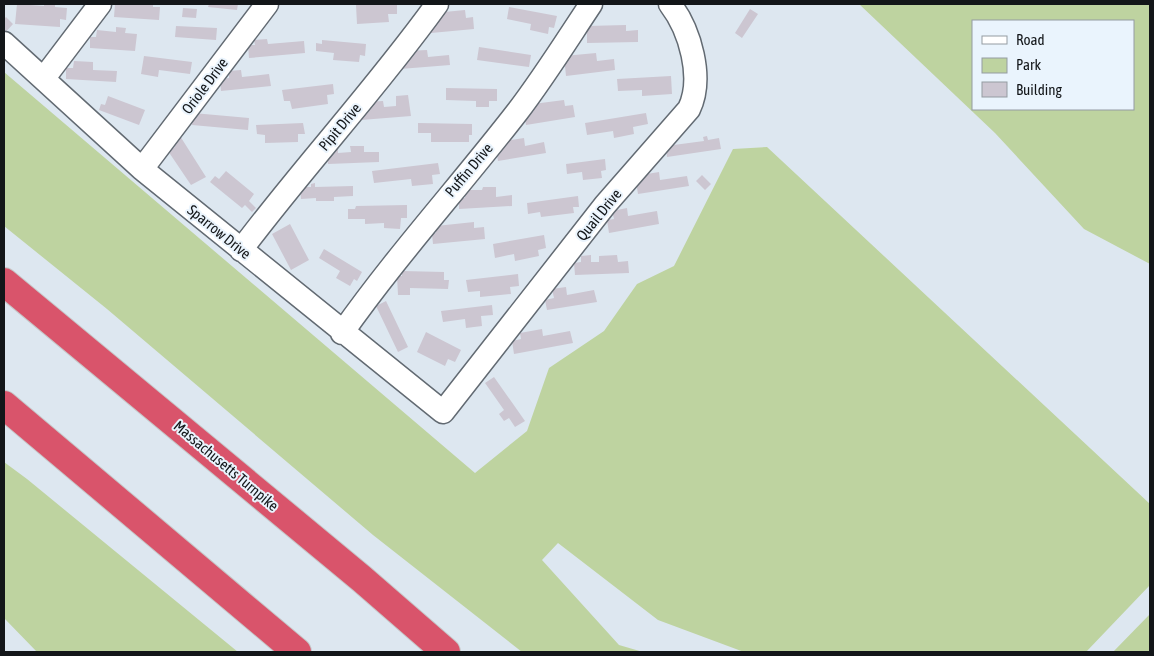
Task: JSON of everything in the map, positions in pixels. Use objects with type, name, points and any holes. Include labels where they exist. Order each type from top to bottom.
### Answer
[{"type":"highway","name":"Massachusetts Turnpike","points":[[4,282],[362,578],[446,652]]},
{"type":"highway","points":[[4,405],[297,652]]},
{"type":"street","points":[[44,78],[100,4]]},
{"type":"street","name":"Oriole Drive","points":[[142,169],[267,4]]},
{"type":"street","name":"Pipit Drive","points":[[241,250],[285,191],[344,124],[437,4]]},
{"type":"street","name":"Puffin Drive","points":[[342,332],[432,214],[518,110],[591,4]]},
{"type":"street","name":"Quail Drive","points":[[443,412],[606,205],[689,109],[694,99],[695,87],[690,45],[686,30],[670,4]]},
{"type":"street","name":"Sparrow Drive","points":[[4,43],[142,169],[443,412]]},
{"type":"green space","points":[[859,4],[1150,4],[1150,264],[1084,229],[995,133]]},
{"type":"green space","points":[[4,72],[475,473],[527,431],[549,368],[604,331],[637,284],[674,266],[733,149],[767,147],[1150,504],[1150,585],[1086,652],[744,652],[658,620],[558,543],[542,560],[619,645],[643,652],[522,652],[373,535],[107,309],[4,226]]},
{"type":"green space","points":[[4,462],[238,652],[37,652],[4,618]]},
{"type":"green space","points":[[1150,614],[1150,652],[1113,652]]},
{"type":"building","points":[[17,4],[44,6],[44,4],[55,4],[55,7],[67,8],[66,20],[60,19],[60,27],[15,24]]},
{"type":"building","points":[[115,4],[153,4],[153,7],[160,7],[159,20],[114,17]]},
{"type":"building","points":[[209,4],[238,4],[237,10],[208,7]]},
{"type":"building","points":[[397,4],[397,14],[388,14],[389,22],[357,24],[356,5]]},
{"type":"building","points":[[509,7],[557,16],[554,28],[549,27],[548,34],[530,30],[531,24],[507,19]]},
{"type":"building","points":[[183,8],[197,9],[196,18],[182,17]]},
{"type":"building","points":[[750,9],[758,14],[742,38],[735,33]]},
{"type":"building","points":[[465,10],[466,18],[473,17],[474,29],[431,33],[429,21],[434,13]]},
{"type":"building","points":[[6,17],[13,24],[4,34],[4,19]]},
{"type":"building","points":[[626,25],[626,31],[638,30],[638,42],[587,43],[587,26]]},
{"type":"building","points":[[176,26],[217,28],[216,40],[175,37]]},
{"type":"building","points":[[116,27],[126,28],[125,33],[137,34],[135,51],[90,48],[90,37],[96,37],[97,30],[116,32]]},
{"type":"building","points":[[267,39],[268,44],[304,41],[305,53],[249,58],[248,45],[255,45],[254,40]]},
{"type":"building","points":[[322,40],[366,44],[365,56],[360,55],[359,62],[333,60],[334,53],[316,51],[316,43],[322,44]]},
{"type":"building","points":[[479,47],[531,55],[529,67],[477,60]]},
{"type":"building","points":[[427,50],[428,57],[449,55],[450,65],[400,69],[406,51]]},
{"type":"building","points":[[596,53],[597,61],[614,59],[615,70],[566,76],[564,56]]},
{"type":"building","points":[[144,56],[192,62],[190,74],[159,70],[158,77],[141,74]]},
{"type":"building","points":[[74,61],[93,62],[93,70],[117,71],[116,82],[66,79],[66,68],[73,68]]},
{"type":"building","points":[[241,70],[242,77],[269,74],[271,86],[221,91],[220,79],[229,78],[229,71]]},
{"type":"building","points":[[671,76],[672,94],[642,96],[642,90],[618,91],[617,79]]},
{"type":"building","points":[[333,84],[334,94],[327,95],[328,104],[292,109],[290,101],[284,101],[282,90]]},
{"type":"building","points":[[446,88],[497,89],[497,101],[489,101],[489,107],[476,107],[476,101],[446,100]]},
{"type":"building","points":[[408,95],[411,116],[361,120],[360,110],[366,102],[383,101],[384,107],[396,106],[396,96]]},
{"type":"building","points":[[108,96],[145,110],[139,125],[99,110],[101,104],[105,105]]},
{"type":"building","points":[[564,100],[565,106],[573,105],[575,117],[526,125],[524,113],[534,111],[533,104]]},
{"type":"building","points":[[193,113],[249,118],[248,130],[192,125]]},
{"type":"building","points":[[646,113],[648,124],[633,127],[634,134],[614,138],[613,131],[587,135],[585,123]]},
{"type":"building","points":[[303,123],[305,134],[298,134],[298,142],[265,143],[265,135],[257,134],[256,125]]},
{"type":"building","points":[[418,123],[472,124],[472,135],[469,135],[469,142],[431,142],[431,133],[418,133]]},
{"type":"building","points":[[180,136],[206,177],[191,185],[168,151],[175,147],[172,141]]},
{"type":"building","points":[[707,136],[708,140],[719,138],[721,149],[667,157],[666,146],[704,141],[703,137]]},
{"type":"building","points":[[524,138],[525,146],[544,142],[546,153],[498,161],[496,150],[499,142]]},
{"type":"building","points":[[350,146],[364,146],[364,152],[379,152],[379,162],[328,164],[327,153],[338,147],[338,153],[351,152]]},
{"type":"building","points":[[605,159],[606,170],[601,171],[602,178],[583,180],[582,172],[567,174],[566,164]]},
{"type":"building","points":[[438,163],[440,174],[432,175],[433,184],[412,186],[411,179],[374,183],[372,171]]},
{"type":"building","points":[[226,171],[254,194],[249,201],[256,208],[252,212],[245,205],[242,208],[210,182],[215,176],[219,179]]},
{"type":"building","points":[[659,172],[660,180],[687,176],[689,186],[638,194],[636,182],[642,181],[641,175]]},
{"type":"building","points":[[702,175],[711,184],[705,190],[696,181]]},
{"type":"building","points":[[315,183],[315,187],[353,186],[353,196],[334,197],[334,201],[316,201],[316,198],[301,199],[300,187],[311,187],[311,184]]},
{"type":"building","points":[[483,187],[496,187],[496,197],[512,195],[512,206],[459,209],[459,198],[465,198],[464,190],[482,190]]},
{"type":"building","points":[[578,196],[579,207],[573,207],[574,213],[541,217],[540,212],[528,214],[527,203]]},
{"type":"building","points":[[407,205],[407,218],[401,218],[400,229],[384,228],[384,223],[365,224],[365,219],[348,219],[348,209],[355,209],[356,206]]},
{"type":"building","points":[[627,208],[628,216],[657,211],[659,224],[609,233],[607,220],[614,219],[612,211]]},
{"type":"building","points":[[474,222],[474,228],[484,227],[485,239],[433,244],[432,234],[436,233],[436,226]]},
{"type":"building","points":[[290,224],[309,260],[291,270],[272,234]]},
{"type":"building","points":[[544,235],[546,248],[538,250],[539,256],[515,261],[514,254],[495,258],[493,244]]},
{"type":"building","points":[[324,249],[362,272],[357,281],[354,279],[350,286],[336,278],[340,271],[319,258]]},
{"type":"building","points":[[591,255],[591,262],[599,262],[599,256],[617,255],[618,262],[628,261],[629,273],[575,275],[574,263],[581,262],[581,256]]},
{"type":"building","points":[[402,271],[444,272],[444,280],[449,280],[448,289],[410,288],[410,295],[398,295],[397,276],[402,276]]},
{"type":"building","points":[[518,274],[519,286],[510,287],[511,294],[480,297],[480,291],[468,292],[466,280]]},
{"type":"building","points":[[566,287],[567,295],[594,290],[597,302],[547,310],[545,300],[554,298],[552,289]]},
{"type":"building","points":[[386,301],[408,347],[398,352],[376,306]]},
{"type":"building","points":[[492,305],[493,315],[481,316],[482,326],[466,328],[465,319],[443,322],[441,311]]},
{"type":"building","points":[[542,329],[543,336],[570,331],[573,343],[514,354],[512,341],[521,339],[520,333]]},
{"type":"building","points":[[426,332],[461,350],[455,362],[448,359],[445,366],[417,352]]},
{"type":"building","points":[[494,377],[525,421],[515,427],[509,418],[504,421],[499,414],[504,410],[485,383]]}]
